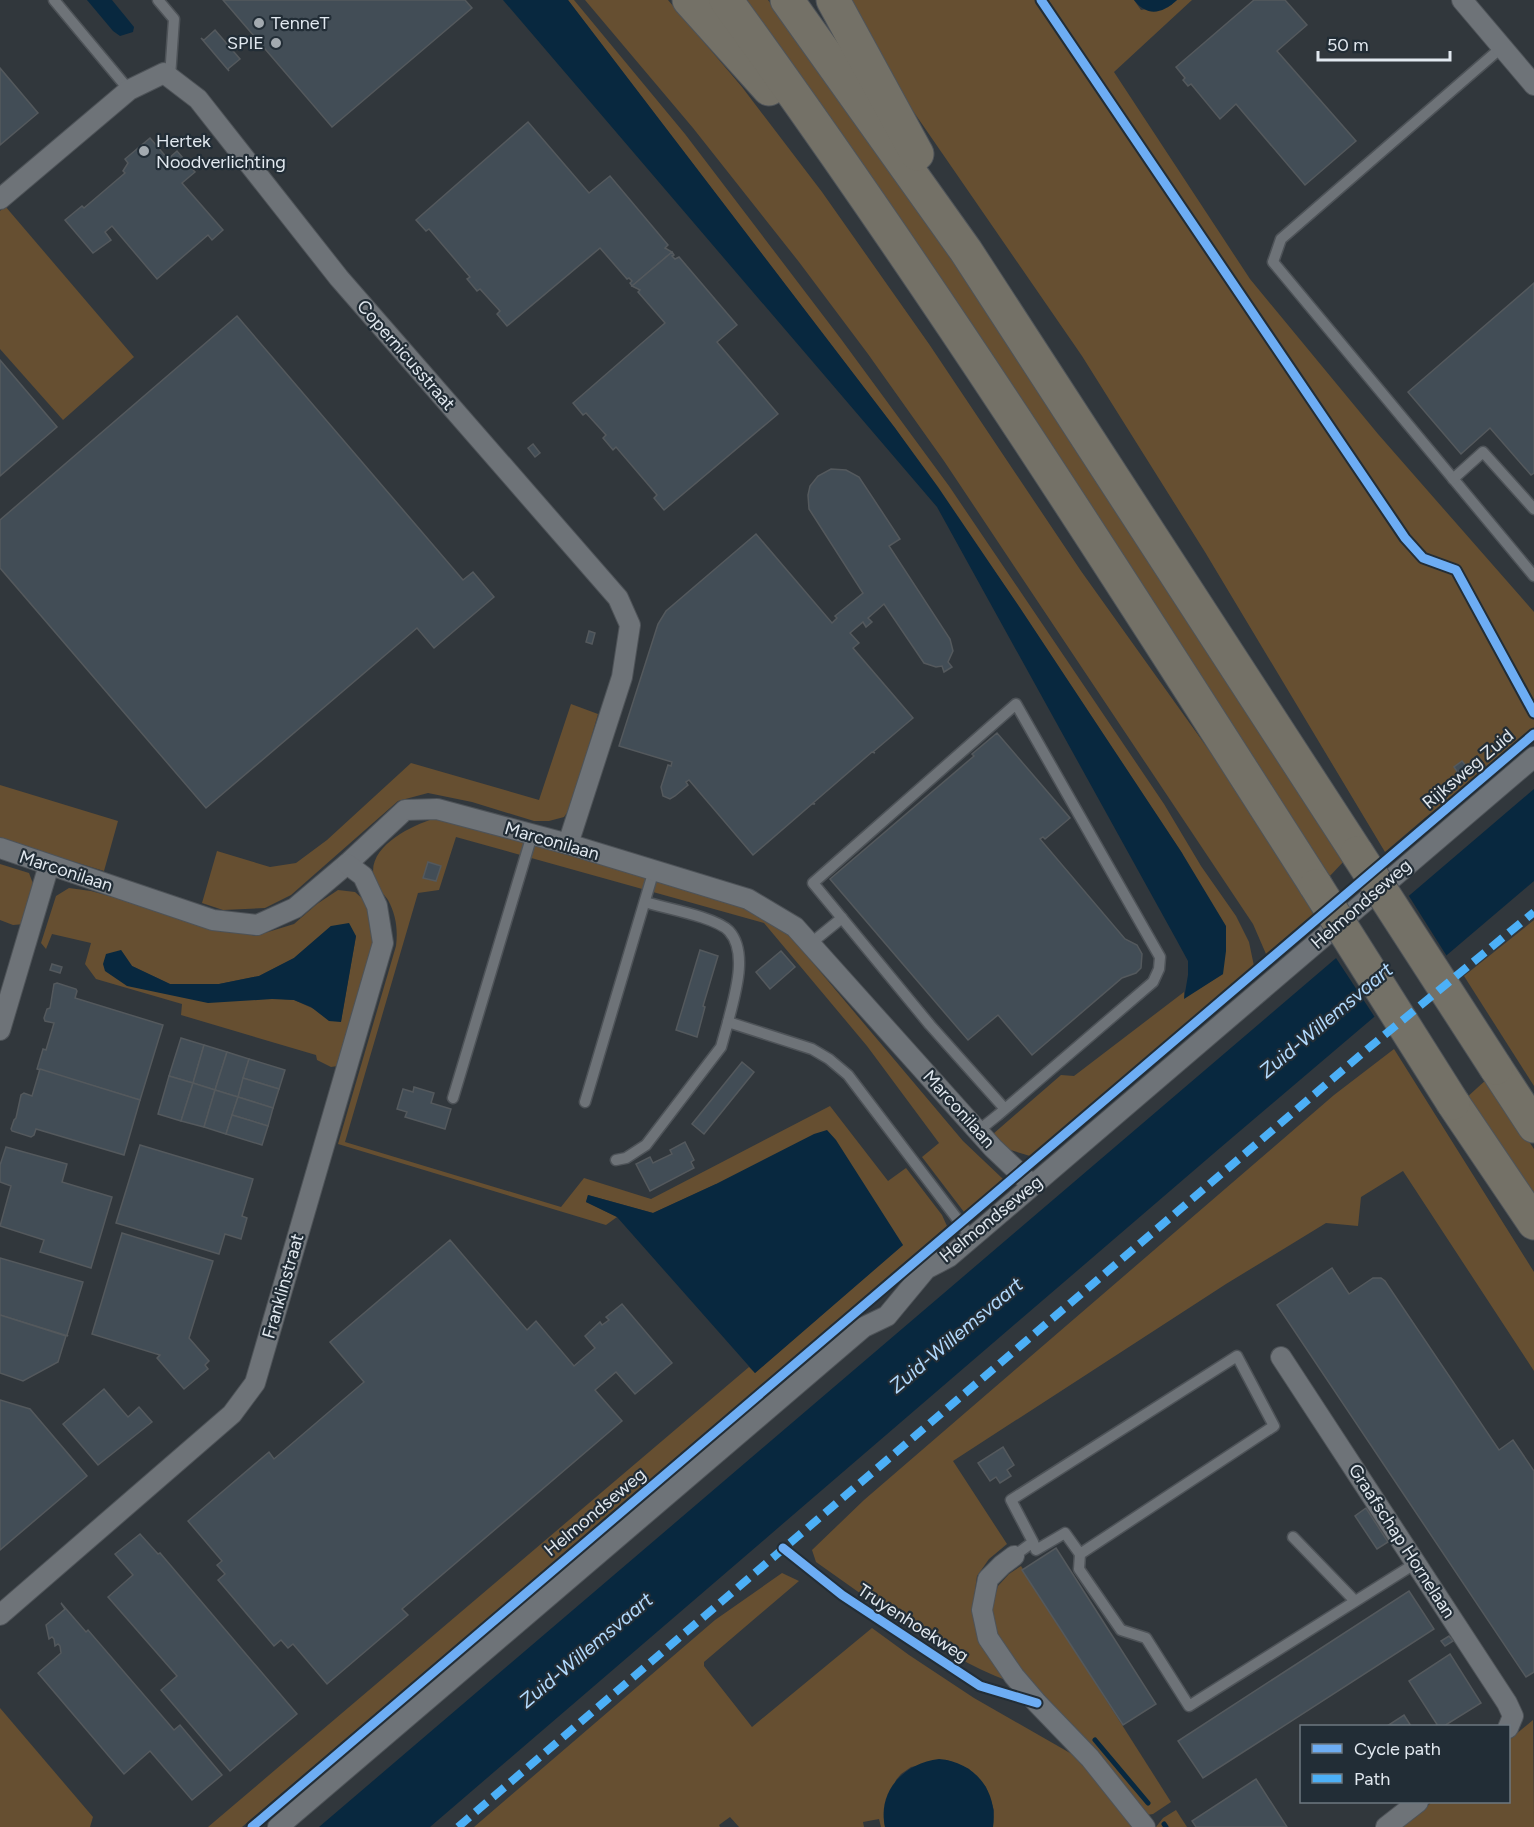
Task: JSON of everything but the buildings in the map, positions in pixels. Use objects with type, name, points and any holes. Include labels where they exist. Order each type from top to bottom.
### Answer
[{"type":"highway","points":[[689,0],[735,53],[847,171]]},
{"type":"highway","points":[[726,0],[847,171],[1048,469],[1453,1104],[1534,1223]]},
{"type":"highway","points":[[787,0],[966,251],[1534,1126]]},
{"type":"highway","points":[[833,0],[892,106],[966,251]]},
{"type":"street","points":[[1462,0],[1534,85]]},
{"type":"street","points":[[0,199],[129,90],[164,73],[170,77]]},
{"type":"street","name":"Copernicusstraat","points":[[170,77],[198,99],[339,278],[618,598],[630,625],[622,677],[568,844]]},
{"type":"street","name":"Rijksweg Zuid","points":[[1432,844],[1534,757]]},
{"type":"street","name":"Marconilaan","points":[[0,848],[213,920],[257,925],[295,908],[405,810],[437,809],[568,844],[748,899],[795,927],[978,1131],[1032,1185]]},
{"type":"street","name":"Helmondseweg","points":[[278,1827],[864,1327],[887,1316],[926,1269],[949,1257],[1432,844]]},
{"type":"street","name":"Franklinstraat","points":[[0,1615],[232,1414],[255,1383],[383,943],[377,906],[363,876],[347,864]]},
{"type":"street","points":[[0,1030],[50,865]]},
{"type":"street","name":"Graafschap Hornelaan","points":[[1281,1356],[1507,1703],[1513,1716],[1510,1725]]},
{"type":"street","points":[[1014,1556],[1002,1564],[988,1579],[982,1610],[988,1638],[1037,1704],[1090,1758],[1145,1827]]},
{"type":"street","points":[[1386,1827],[1417,1803]]},
{"type":"lane","points":[[54,0],[129,90]]},
{"type":"lane","points":[[158,0],[174,20],[170,77]]},
{"type":"lane","points":[[1502,47],[1281,239],[1273,262],[1534,576]]},
{"type":"lane","points":[[1453,479],[1483,452],[1534,509]]},
{"type":"lane","points":[[978,1131],[1005,1109],[1153,982],[1159,969],[1160,957],[1016,704],[813,883],[930,1025],[1005,1109]]},
{"type":"lane","points":[[453,1098],[532,835]]},
{"type":"lane","points":[[585,1102],[654,870]]},
{"type":"lane","points":[[616,1160],[626,1158],[646,1145],[721,1047],[738,979],[739,963],[735,944],[728,930],[704,918],[645,902]]},
{"type":"lane","points":[[810,944],[842,918]]},
{"type":"lane","points":[[728,1022],[812,1049],[829,1059],[848,1075],[971,1237]]},
{"type":"lane","points":[[1080,1554],[1274,1426],[1237,1356],[1011,1500],[1036,1550],[1065,1533],[1080,1554],[1079,1569],[1121,1630],[1146,1638],[1189,1706],[1416,1563]]},
{"type":"lane","points":[[1293,1537],[1355,1601]]},
{"type":"lane","points":[[1014,1556],[1033,1542]]},
{"type":"shaded area","points":[[568,0],[574,0],[685,134],[841,339],[949,486],[1164,804],[1201,866],[1236,916],[1249,942],[1254,966],[1030,1156],[1004,1148],[993,1134],[1061,1075],[1074,1076],[1184,992],[1184,998],[1223,974],[1182,853],[1020,608],[895,428]]},
{"type":"shaded area","points":[[585,0],[668,0],[742,87],[822,192],[929,344],[1081,571],[1236,788],[1316,912],[1266,954],[1253,924],[944,461],[868,354],[693,128]]},
{"type":"shaded area","points":[[741,0],[768,0],[897,173],[1345,860],[1328,878]]},
{"type":"shaded area","points":[[848,0],[1134,0],[1141,10],[1171,5],[1177,0],[1192,0],[1114,72],[1250,279],[1378,434],[1534,612],[1534,734],[1426,817],[1385,852],[1205,552],[1082,356],[902,95]]},
{"type":"shaded area","points":[[5,206],[134,357],[63,420],[0,349],[0,211]]},
{"type":"shaded area","points":[[571,704],[598,714],[571,807],[564,817],[549,821],[534,821],[472,802],[428,793],[398,801],[291,895],[265,908],[223,910],[202,903],[217,851],[270,867],[296,863],[327,840],[411,763],[539,800]]},
{"type":"shaded area","points":[[0,785],[118,821],[104,871],[0,839]]},
{"type":"shaded area","points":[[433,819],[457,823],[738,904],[780,924],[963,1141],[1003,1179],[964,1212],[922,1157],[939,1143],[867,1046],[764,923],[456,837],[439,890],[418,893],[345,1142],[561,1207],[584,1178],[651,1199],[830,1106],[888,1181],[906,1168],[942,1215],[947,1226],[242,1827],[208,1827],[749,1367],[755,1373],[903,1245],[716,1184],[653,1213],[588,1195],[586,1202],[617,1217],[606,1225],[338,1144],[396,946],[395,917],[388,900],[375,881],[373,869],[382,849],[391,841],[401,833]]},
{"type":"shaded area","points":[[0,864],[29,873],[35,889],[25,924],[13,925],[0,920]]},
{"type":"shaded area","points":[[69,888],[91,891],[255,936],[294,924],[338,890],[355,892],[365,901],[378,932],[338,1066],[331,1067],[317,1060],[316,1055],[181,1015],[182,1004],[96,979],[85,964],[91,943],[52,934],[46,949],[41,943],[56,896]],"holes":[[[331,926],[356,936],[341,1021],[294,1000],[127,985],[121,950],[132,966],[170,984],[219,984],[259,976],[294,958]]]},
{"type":"shaded area","points":[[1534,920],[1534,1086],[1464,976]]},
{"type":"shaded area","points":[[1394,1049],[1534,1272],[1534,1371],[1403,1171],[1361,1197],[1358,1226],[1326,1223],[1226,1284],[953,1461],[1007,1544],[989,1559],[977,1576],[972,1612],[982,1642],[1008,1681],[968,1663],[930,1641],[816,1562],[812,1550],[864,1500],[1334,1095]]},
{"type":"shaded area","points":[[1487,1079],[1534,1149],[1534,1199],[1465,1099]]},
{"type":"shaded area","points":[[1021,1566],[1171,1802],[1153,1814],[1147,1815],[1020,1671],[996,1633],[991,1608],[998,1586],[1009,1574]]},
{"type":"shaded area","points":[[782,1573],[799,1581],[704,1662],[704,1666],[752,1727],[872,1628],[974,1698],[1084,1761],[1134,1827],[993,1827],[994,1810],[986,1787],[969,1769],[947,1760],[911,1767],[901,1774],[896,1780],[884,1822],[885,1827],[881,1827],[879,1819],[863,1822],[864,1827],[739,1827],[730,1817],[719,1825],[720,1827],[474,1827],[715,1620]]},
{"type":"shaded area","points":[[0,1708],[93,1817],[90,1827],[0,1827]]},
{"type":"shaded area","points":[[1533,1720],[1534,1827],[1402,1827],[1431,1803],[1510,1803],[1510,1739]]},
{"type":"shaded area","points":[[1176,1810],[1187,1827],[1156,1827],[1163,1818]]},
{"type":"water","points":[[87,0],[112,0],[134,27],[133,32],[120,36]]},
{"type":"water","points":[[503,0],[568,0],[895,428],[1020,608],[1182,853],[1226,926],[1223,974],[1184,999],[1188,961],[937,507]]},
{"type":"water","points":[[1134,0],[1177,0],[1155,12],[1144,9]]},
{"type":"water","name":"Zuid-Willemsvaart","points":[[1534,789],[1534,881],[430,1827],[319,1827]]},
{"type":"water","points":[[349,923],[356,936],[341,1022],[329,1021],[311,1007],[294,1000],[208,1003],[127,986],[105,971],[103,964],[106,954],[121,950],[132,966],[170,984],[219,984],[259,976],[294,958],[331,926]]},
{"type":"water","points":[[827,1130],[836,1140],[903,1245],[755,1373],[617,1217],[586,1202],[588,1195],[653,1213],[814,1134]]},
{"type":"water","points":[[939,1759],[963,1766],[981,1781],[988,1790],[992,1802],[993,1827],[885,1827],[885,1802],[896,1781],[915,1766]]},
{"type":"pier","points":[[1407,893],[1448,958],[1376,1019],[1334,955]]},
{"type":"waterway","points":[[1095,1740],[1148,1803]]},
{"type":"marked path","points":[[458,1827],[1365,1051],[1534,912]]},
{"type":"cycle path","points":[[1041,0],[1405,538],[1423,558],[1456,570],[1534,713]]},
{"type":"cycle path","points":[[252,1827],[1534,734]]},
{"type":"cycle path","name":"Truyenhoekweg","points":[[783,1548],[842,1595],[980,1686],[1037,1703]]},
{"type":"place","name":"TenneT","points":[[259,23]]},
{"type":"place","name":"SPIE","points":[[276,43]]},
{"type":"place","name":"Hertek Noodverlichting","points":[[144,151]]}]
